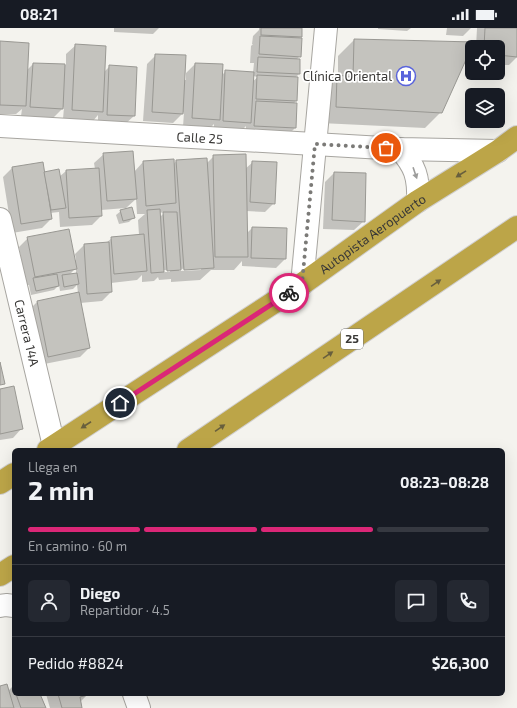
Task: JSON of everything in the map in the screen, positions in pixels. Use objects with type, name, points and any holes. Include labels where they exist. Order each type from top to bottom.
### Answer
[{"type":"highway","name":"Autopista Aeropuerto","points":[[51,448],[302,284],[418,200],[498,151],[517,137]]},
{"type":"highway","name":"25","points":[[191,448],[517,227]]},
{"type":"highway","points":[[0,483],[12,475]]},
{"type":"highway","points":[[0,575],[12,567]]},
{"type":"street","points":[[302,284],[326,28]]},
{"type":"street","name":"Calle 25","points":[[0,126],[400,149],[498,151]]},
{"type":"street","points":[[400,149],[409,160],[415,173],[418,187],[418,200]]},
{"type":"street","name":"Carrera 14A","points":[[0,219],[51,448]]},
{"type":"street","points":[[0,606],[12,606]]},
{"type":"street","points":[[135,696],[139,708]]},
{"type":"building","points":[[261,28],[302,28],[302,37],[261,35]]},
{"type":"building","points":[[485,28],[517,28],[517,57],[505,56],[505,40],[484,40]]},
{"type":"building","points":[[260,36],[302,38],[301,57],[259,54]]},
{"type":"building","name":"Clínica Oriental","points":[[354,39],[465,42],[465,62],[442,113],[336,107],[337,75],[353,77]]},
{"type":"building","points":[[0,41],[29,43],[26,106],[0,105]]},
{"type":"building","points":[[75,44],[106,46],[103,112],[72,110]]},
{"type":"building","points":[[155,54],[186,55],[183,114],[152,112]]},
{"type":"building","points":[[258,57],[300,59],[300,74],[257,72]]},
{"type":"building","points":[[33,63],[65,64],[63,109],[30,107]]},
{"type":"building","points":[[195,63],[223,64],[220,120],[192,118]]},
{"type":"building","points":[[109,65],[137,67],[135,116],[107,115]]},
{"type":"building","points":[[225,70],[254,72],[251,123],[223,121]]},
{"type":"building","points":[[257,75],[298,77],[297,101],[256,99]]},
{"type":"building","points":[[256,101],[297,103],[296,128],[254,126]]},
{"type":"building","points":[[133,151],[137,199],[107,201],[103,153]]},
{"type":"building","points":[[246,154],[248,257],[215,257],[213,155]]},
{"type":"building","points":[[207,158],[214,268],[184,270],[176,160]]},
{"type":"building","points":[[174,159],[176,203],[146,206],[143,161]]},
{"type":"building","points":[[252,161],[277,162],[275,204],[250,202]]},
{"type":"building","points":[[43,162],[52,219],[21,224],[12,167]]},
{"type":"building","points":[[99,168],[102,216],[69,218],[66,170]]},
{"type":"building","points":[[59,169],[66,208],[51,210],[44,172]]},
{"type":"building","points":[[334,172],[366,173],[365,222],[332,220]]},
{"type":"building","points":[[132,207],[135,218],[123,221],[120,210]]},
{"type":"building","points":[[160,209],[164,272],[151,273],[147,210]]},
{"type":"building","points":[[163,212],[177,212],[181,270],[167,271]]},
{"type":"building","points":[[252,227],[287,228],[286,259],[251,258]]},
{"type":"building","points":[[69,229],[77,269],[35,277],[27,237]]},
{"type":"building","points":[[144,234],[147,271],[114,274],[111,237]]},
{"type":"building","points":[[109,242],[112,292],[87,294],[84,244]]},
{"type":"building","points":[[77,273],[79,284],[64,287],[62,275]]},
{"type":"building","points":[[57,274],[59,286],[36,291],[33,278]]},
{"type":"building","points":[[79,292],[90,348],[48,357],[37,301]]},
{"type":"building","points":[[0,362],[5,384],[0,385]]},
{"type":"building","points":[[14,386],[23,429],[0,434],[0,389]]},
{"type":"building","points":[[7,684],[14,708],[0,708],[0,686]]},
{"type":"building","points":[[17,696],[41,696],[46,708],[21,708]]},
{"type":"building","points":[[59,696],[84,696],[80,697],[82,708],[62,708]]},
{"type":"way so far","points":[[289,293],[302,284],[315,144],[386,148]]},
{"type":"place","name":"Clínica Oriental","points":[[406,76]]},
{"type":"route","points":[[120,403],[289,293]]}]
